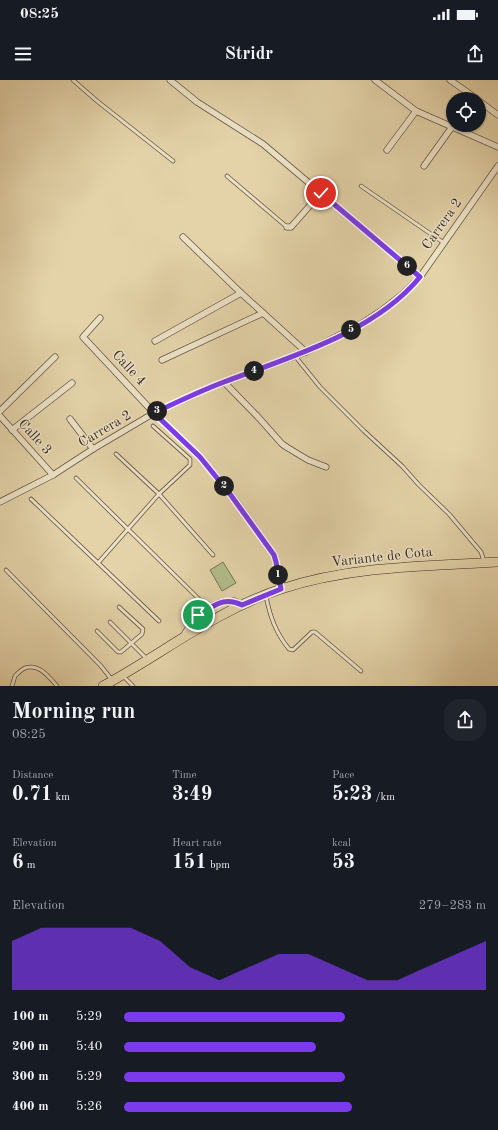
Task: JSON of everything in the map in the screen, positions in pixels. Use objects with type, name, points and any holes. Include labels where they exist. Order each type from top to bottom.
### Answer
[{"type":"main road","name":"Variante de Cota","points":[[103,686],[148,660],[184,636],[242,605],[281,589],[350,572],[498,562]]},
{"type":"street","points":[[170,80],[197,102],[261,143],[420,277]]},
{"type":"street","points":[[375,80],[416,111],[446,124]]},
{"type":"street","points":[[450,80],[467,92]]},
{"type":"street","points":[[486,106],[498,114]]},
{"type":"street","points":[[387,150],[416,111]]},
{"type":"street","points":[[424,166],[448,132]]},
{"type":"street","points":[[464,132],[498,147]]},
{"type":"street","name":"Carrera 2","points":[[0,502],[53,475],[93,449],[154,413],[224,382],[306,352],[366,321],[404,293],[420,277],[498,166]]},
{"type":"street","points":[[287,227],[291,227],[321,193]]},
{"type":"street","points":[[183,237],[241,293],[306,352]]},
{"type":"street","points":[[155,341],[241,293]]},
{"type":"street","points":[[162,360],[263,313]]},
{"type":"street","name":"Calle 4","points":[[100,318],[82,336],[154,413],[200,457],[230,494],[274,555],[281,589]]},
{"type":"street","points":[[0,411],[55,357]]},
{"type":"street","points":[[224,382],[282,444],[308,460],[326,467]]},
{"type":"street","points":[[12,430],[72,383]]},
{"type":"street","name":"Calle 3","points":[[0,416],[53,475]]},
{"type":"street","points":[[70,419],[93,449]]},
{"type":"street","points":[[184,636],[193,620],[198,615],[219,603],[234,601],[242,605]]},
{"type":"street","points":[[202,602],[209,609]]},
{"type":"lane","points":[[73,80],[97,101],[173,161]]},
{"type":"lane","points":[[227,176],[287,227]]},
{"type":"lane","points":[[362,186],[444,243]]},
{"type":"lane","points":[[295,356],[320,387],[445,509],[481,552],[484,563]]},
{"type":"lane","points":[[98,563],[159,494],[190,465],[190,459],[153,426]]},
{"type":"lane","points":[[116,454],[159,494],[214,555]]},
{"type":"lane","points":[[76,478],[202,602]]},
{"type":"lane","points":[[31,500],[159,621]]},
{"type":"lane","points":[[6,570],[101,666],[112,681]]},
{"type":"lane","points":[[265,595],[274,626],[280,638],[289,649],[293,650],[312,632],[315,632],[361,671]]},
{"type":"lane","points":[[97,630],[118,652],[121,652],[142,634],[143,629],[119,607]]},
{"type":"lane","points":[[110,622],[148,660]]},
{"type":"lane","points":[[12,686],[15,676],[25,668],[35,667],[45,673],[58,686]]},
{"type":"lane","points":[[122,675],[133,686]]},
{"type":"green space","points":[[223,562],[236,583],[222,591],[210,570]]},
{"type":"route","points":[[198,615],[225,601],[234,601],[242,605],[281,589],[276,562],[274,555],[230,494],[200,457],[154,413],[209,388],[306,352],[340,336],[381,311],[404,293],[420,277],[321,193]]}]
